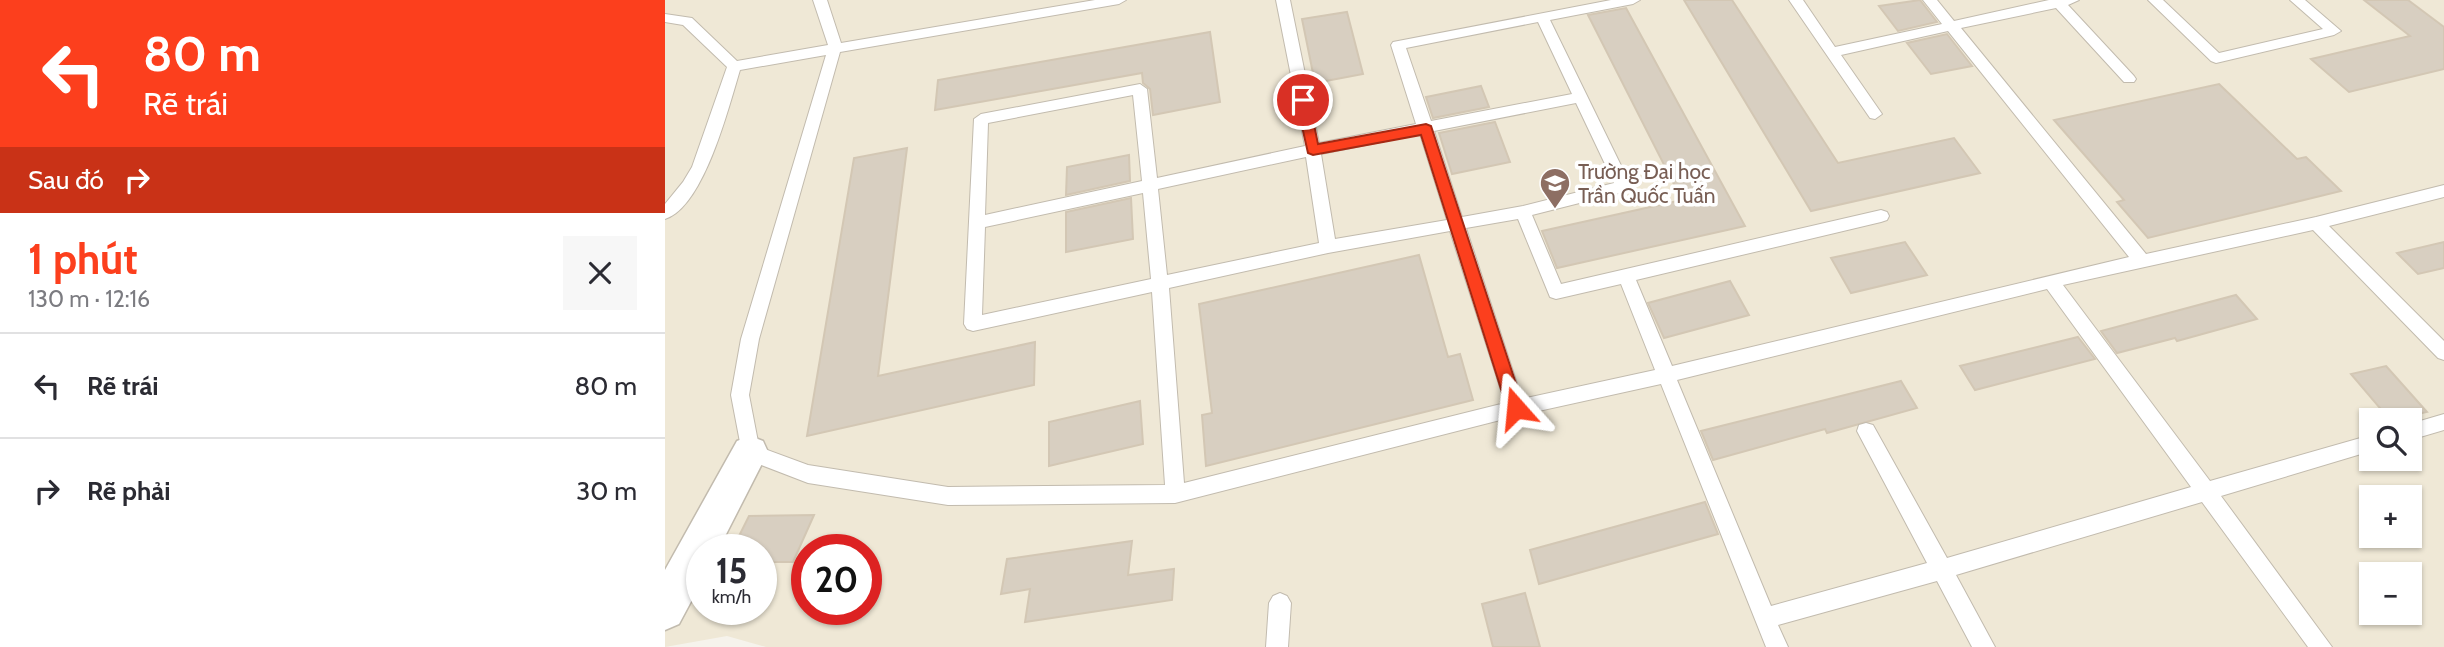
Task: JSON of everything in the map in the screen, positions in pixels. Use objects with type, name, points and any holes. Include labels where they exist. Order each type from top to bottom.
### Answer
[{"type":"street","points":[[665,610],[750,452]]},
{"type":"lane","points":[[820,0],[835,47],[750,339],[740,395],[750,452],[808,474],[948,496],[1175,494],[1516,408],[1667,375],[2444,191]]},
{"type":"lane","points":[[734,66],[1119,0]]},
{"type":"lane","points":[[1283,0],[1313,150],[1328,247]]},
{"type":"lane","points":[[1516,408],[1398,45],[1633,0]]},
{"type":"lane","points":[[1795,0],[1875,114]]},
{"type":"lane","points":[[1930,0],[2142,261]]},
{"type":"lane","points":[[2155,0],[2215,58],[2335,31],[2297,0]]},
{"type":"lane","points":[[1832,52],[2062,1],[2129,79]]},
{"type":"lane","points":[[1175,494],[1160,285],[1140,89],[981,119],[973,324],[1160,285],[1328,247],[1523,212],[1623,186],[1542,17]]},
{"type":"lane","points":[[665,18],[687,21],[734,66]]},
{"type":"lane","points":[[665,214],[675,207],[695,181],[734,66]]},
{"type":"lane","points":[[977,223],[1313,150],[1580,96]]},
{"type":"lane","points":[[1523,212],[1556,292],[1881,216]]},
{"type":"lane","points":[[2316,223],[2444,352]]},
{"type":"lane","points":[[1626,276],[1777,647]]},
{"type":"lane","points":[[2051,282],[2321,647]]},
{"type":"lane","points":[[2422,428],[2444,422]]},
{"type":"lane","points":[[1866,431],[1984,647]]},
{"type":"lane","points":[[1765,618],[1943,569],[2359,446]]},
{"type":"lane","points":[[1277,647],[1280,603]]},
{"type":"shaded area","name":"Trường Đại học Trần Quốc Tuấn","points":[[665,0],[2444,0],[2444,647],[766,647],[727,636],[665,647]]},
{"type":"building","points":[[1684,0],[1732,0],[1838,163],[1954,138],[1980,173],[1811,211]]},
{"type":"building","points":[[1920,0],[1937,22],[1898,31],[1879,6]]},
{"type":"building","points":[[2364,0],[2408,0],[2444,27],[2444,69],[2349,92],[2311,59],[2410,36]]},
{"type":"building","points":[[1626,8],[1745,226],[1557,268],[1542,231],[1682,200],[1588,15]]},
{"type":"building","points":[[1347,12],[1363,74],[1315,83],[1302,19]]},
{"type":"building","points":[[1210,32],[1220,102],[1153,115],[1150,89],[1143,83],[1142,73],[935,110],[938,80]]},
{"type":"building","points":[[1947,34],[1972,66],[1931,74],[1907,43]]},
{"type":"building","points":[[2219,84],[2297,159],[2306,157],[2341,191],[2148,238],[2117,202],[2124,200],[2054,120]]},
{"type":"building","points":[[1481,86],[1489,107],[1433,118],[1426,97]]},
{"type":"building","points":[[1495,122],[1510,162],[1452,174],[1439,133]]},
{"type":"building","points":[[907,148],[878,376],[1035,342],[1034,385],[807,436],[854,158]]},
{"type":"building","points":[[1129,155],[1130,181],[1066,195],[1067,167]]},
{"type":"building","points":[[1131,198],[1133,239],[1066,252],[1066,212]]},
{"type":"building","points":[[1905,242],[1927,275],[1851,293],[1831,258]]},
{"type":"building","points":[[2444,242],[2444,268],[2418,274],[2397,253]]},
{"type":"building","points":[[1419,255],[1448,357],[1460,354],[1473,400],[1206,466],[1202,415],[1212,413],[1199,304]]},
{"type":"building","points":[[1730,281],[1749,315],[1664,338],[1648,303]]},
{"type":"building","points":[[2236,295],[2257,319],[2177,341],[2175,338],[2117,353],[2101,331]]},
{"type":"building","points":[[2078,337],[2095,359],[1975,390],[1960,366]]},
{"type":"building","points":[[2386,366],[2427,412],[2422,413],[2422,408],[2380,408],[2351,374]]},
{"type":"building","points":[[1901,381],[1917,408],[1827,433],[1825,429],[1713,460],[1701,431]]},
{"type":"building","points":[[1140,401],[1143,444],[1049,466],[1049,422]]},
{"type":"building","points":[[1705,502],[1718,534],[1539,584],[1530,550]]},
{"type":"building","points":[[814,515],[806,534],[791,534],[791,562],[777,562],[777,534],[740,534],[749,516]]},
{"type":"building","points":[[1132,541],[1128,575],[1174,569],[1172,600],[1025,622],[1030,589],[1001,594],[1007,559]]},
{"type":"building","points":[[1525,593],[1540,647],[1493,647],[1482,604]]},
{"type":"place","name":"Trường Đại học Trần Quốc Tuấn","points":[[1555,210]]},
{"type":"route","points":[[1303,100],[1313,150],[1426,129],[1516,408]]}]
